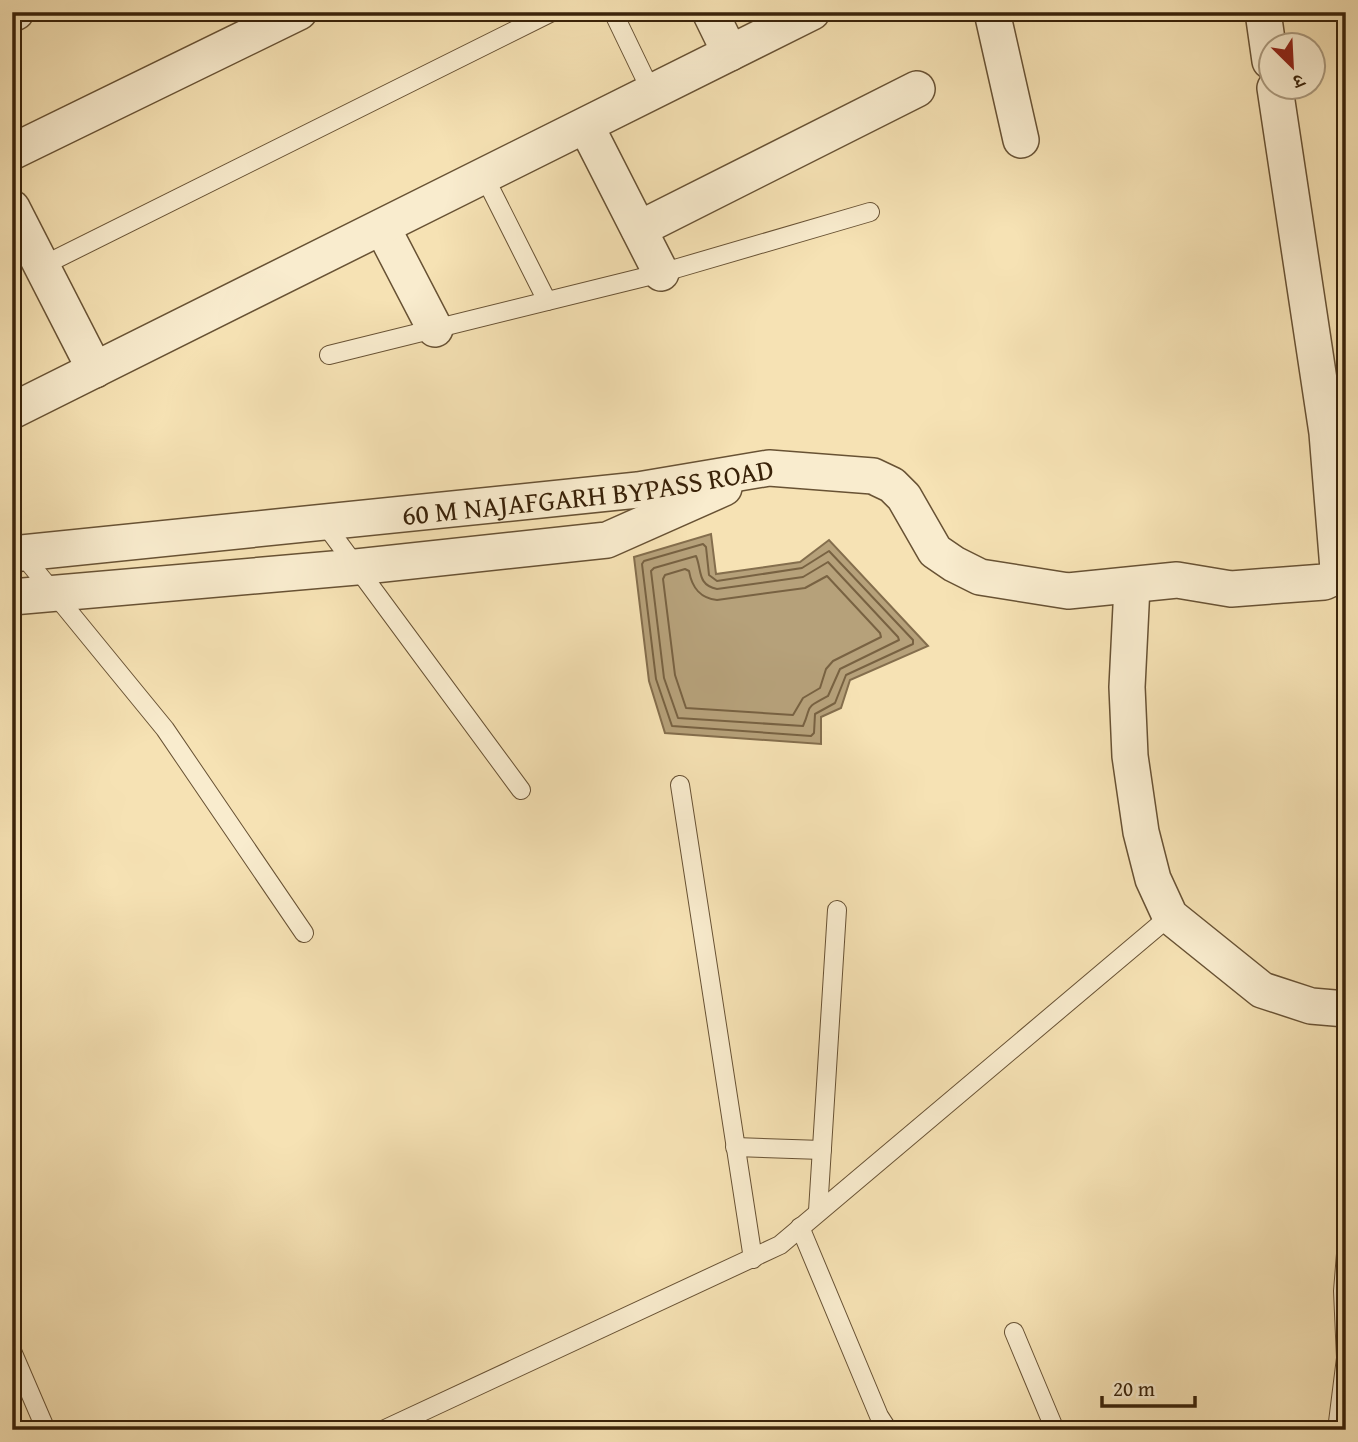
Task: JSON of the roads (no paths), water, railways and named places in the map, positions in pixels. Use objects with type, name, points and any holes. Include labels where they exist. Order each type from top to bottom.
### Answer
[{"type":"street","points":[[12,152],[299,12]]},
{"type":"street","points":[[710,12],[730,53]]},
{"type":"street","points":[[12,411],[812,12]]},
{"type":"street","points":[[992,12],[1021,140]]},
{"type":"street","points":[[1263,12],[1266,32]]},
{"type":"street","points":[[639,229],[917,89]]},
{"type":"street","points":[[769,468],[873,476],[891,485],[904,497],[935,551],[980,577],[1068,591],[1177,580],[1247,589],[1324,582],[1335,577],[1338,569],[1336,432],[1277,102]]},
{"type":"street","points":[[586,126],[661,273]]},
{"type":"street","points":[[12,208],[95,370]]},
{"type":"street","points":[[382,227],[435,329]]},
{"type":"street","name":"60 M NAJAFGARH BYPASS ROAD","points":[[17,554],[638,489],[769,468]]},
{"type":"street","name":"60 M NAJAFGARH BYPASS ROAD","points":[[12,597],[356,567],[607,540],[769,468]]},
{"type":"street","points":[[1132,586],[1127,687],[1130,756],[1144,844],[1153,879],[1170,916],[1262,990],[1311,1006],[1346,1009]]},
{"type":"lane","points":[[42,266],[552,12]]},
{"type":"lane","points":[[613,12],[652,93]]},
{"type":"lane","points":[[484,176],[547,301]]},
{"type":"lane","points":[[329,355],[661,273],[870,212]]},
{"type":"lane","points":[[324,523],[521,790]]},
{"type":"lane","points":[[17,554],[55,594],[165,729],[304,933]]},
{"type":"lane","points":[[680,785],[753,1259]]},
{"type":"lane","points":[[818,1211],[837,910]]},
{"type":"lane","points":[[383,1430],[780,1245],[1170,916]]},
{"type":"lane","points":[[735,1147],[822,1150]]},
{"type":"lane","points":[[800,1227],[879,1416],[888,1430]]},
{"type":"lane","points":[[1337,1430],[1346,1358],[1343,1291],[1346,1254]]},
{"type":"lane","points":[[1014,1332],[1055,1430]]},
{"type":"lane","points":[[12,1351],[46,1430]]},
{"type":"water","points":[[711,534],[716,574],[800,562],[829,540],[928,646],[850,680],[841,708],[821,717],[821,744],[665,733],[649,681],[634,557]]}]
